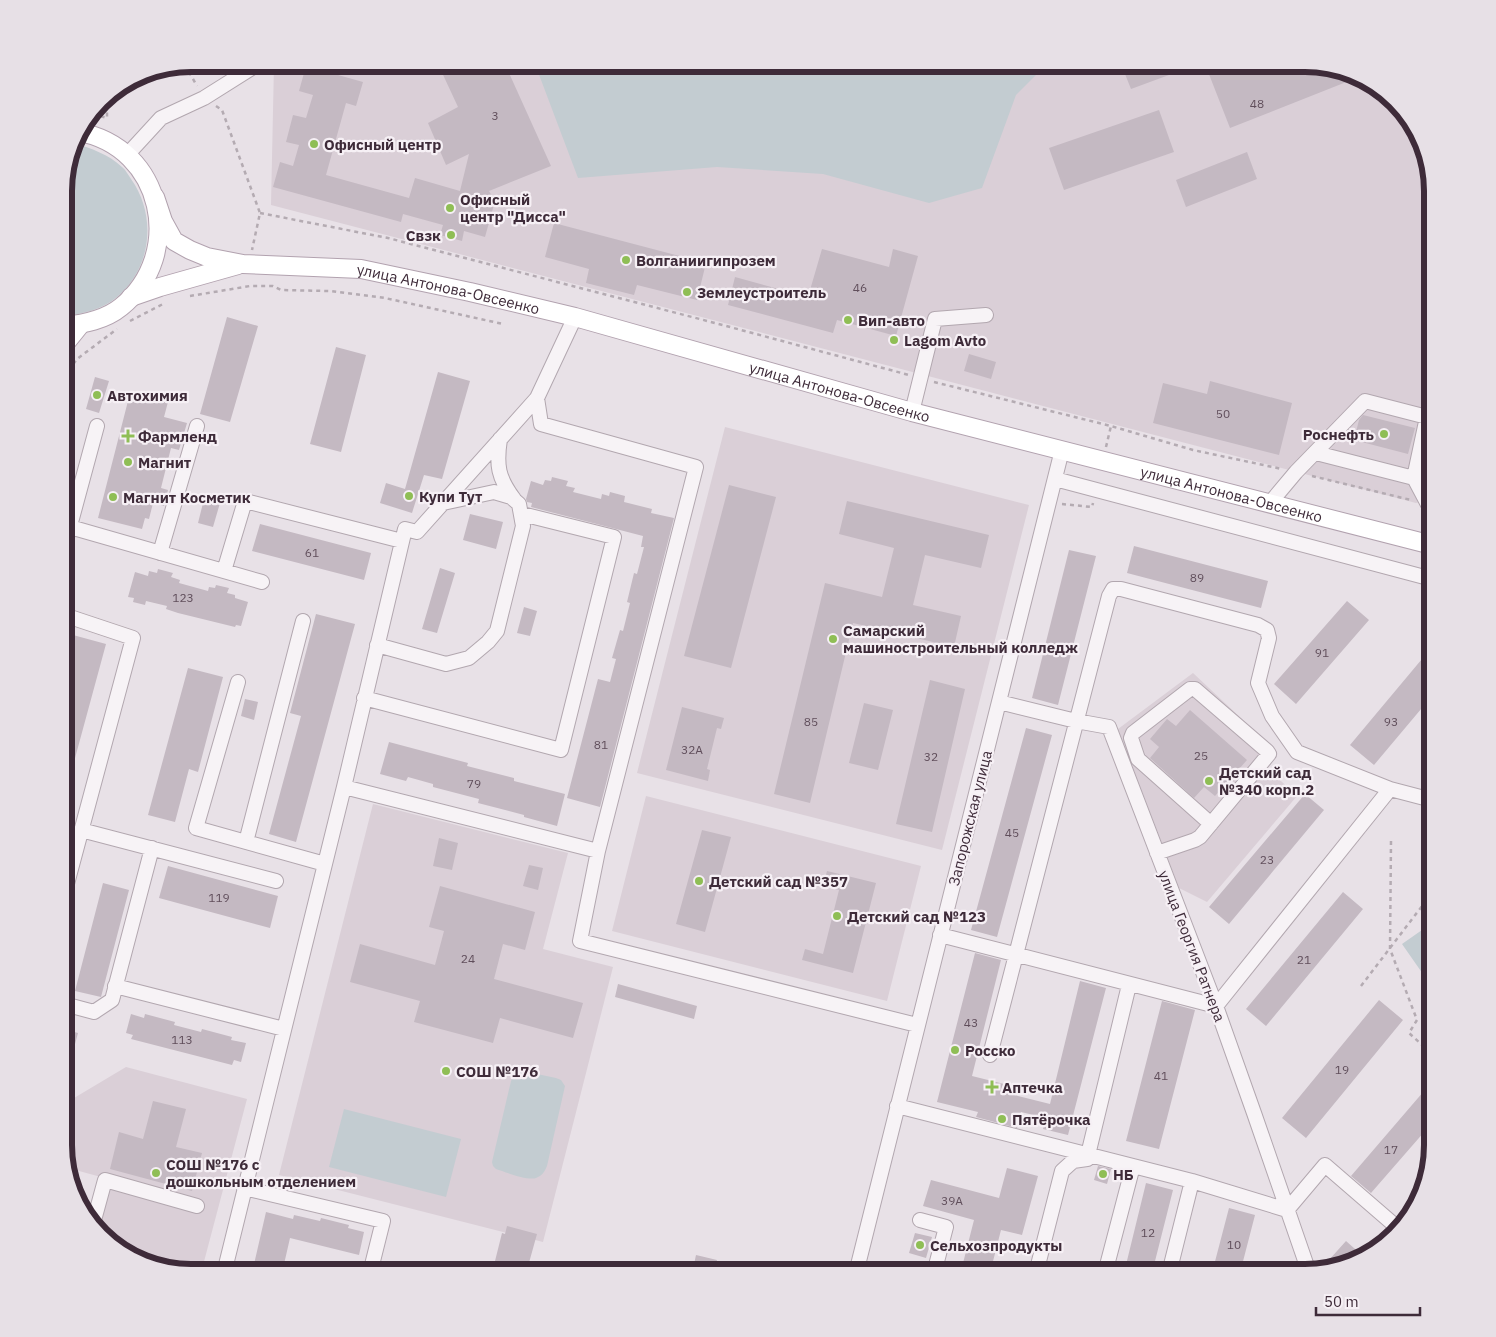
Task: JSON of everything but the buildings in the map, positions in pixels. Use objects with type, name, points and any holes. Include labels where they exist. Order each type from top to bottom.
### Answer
[{"type":"main road","points":[[73,325],[95,320],[108,314],[131,298],[148,276],[157,249],[160,224],[155,197],[144,174],[127,155],[109,142],[87,134]]},
{"type":"main road","name":"улица Антонова-Овсеенко","points":[[155,197],[162,221],[174,241],[207,257],[247,264],[361,269],[470,292],[575,317],[912,412],[1423,543]]},
{"type":"main road","name":"улица Антонова-Овсеенко","points":[[131,298],[160,287],[247,264]]},
{"type":"street","points":[[127,155],[161,118],[204,98],[244,73]]},
{"type":"street","points":[[912,412],[935,319],[986,315]]},
{"type":"street","points":[[226,1264],[344,787],[405,529],[417,532],[537,398],[575,317]]},
{"type":"street","points":[[537,398],[541,424],[696,467],[598,851],[580,941],[918,1025]]},
{"type":"street","points":[[1270,503],[1296,472],[1365,401],[1423,416]]},
{"type":"street","points":[[73,516],[97,426]]},
{"type":"street","points":[[160,553],[197,426]]},
{"type":"street","points":[[1423,435],[1414,478],[1423,496]]},
{"type":"street","points":[[500,439],[498,470],[502,482],[514,500]]},
{"type":"street","name":"Запорожская улица","points":[[859,1264],[1062,450]]},
{"type":"street","points":[[1316,452],[1414,478]]},
{"type":"street","points":[[1055,479],[1423,577]]},
{"type":"street","points":[[377,645],[446,664],[469,658],[488,642],[497,630],[523,526],[519,504],[511,497],[494,492],[444,503]]},
{"type":"street","points":[[224,571],[245,501],[402,542]]},
{"type":"street","points":[[364,698],[561,750],[614,537],[522,514]]},
{"type":"street","points":[[73,528],[262,582]]},
{"type":"street","points":[[990,1056],[1108,596],[1113,590],[1121,589],[1258,624],[1267,630],[1269,638],[1258,683],[1272,716],[1297,752],[1390,789],[1424,798]]},
{"type":"street","points":[[73,619],[133,638],[73,860]]},
{"type":"street","points":[[246,842],[302,621]]},
{"type":"street","points":[[238,682],[196,828],[325,864]]},
{"type":"street","points":[[1157,853],[1200,837],[1269,754],[1195,689],[1190,689],[1133,733],[1131,738],[1138,759],[1210,824]]},
{"type":"street","name":"улица Георгия Ратнера","points":[[999,702],[1109,727],[1216,1006],[1305,1264]]},
{"type":"street","points":[[344,787],[598,851]]},
{"type":"street","points":[[940,935],[1216,1006],[1390,789]]},
{"type":"street","points":[[81,830],[276,881]]},
{"type":"street","points":[[73,1006],[94,1012],[112,1000],[152,848]]},
{"type":"street","points":[[1038,1264],[1062,1171],[1073,1161],[1087,1159],[1129,985]]},
{"type":"street","points":[[115,986],[284,1029]]},
{"type":"street","points":[[897,1106],[1192,1180],[1287,1210],[1325,1165],[1394,1224]]},
{"type":"street","points":[[1107,1264],[1132,1166]]},
{"type":"street","points":[[95,1216],[106,1180],[196,1206]]},
{"type":"street","points":[[1171,1264],[1192,1180]]},
{"type":"street","points":[[244,1188],[382,1221],[372,1264]]},
{"type":"street","points":[[920,1220],[946,1227],[936,1264]]},
{"type":"path","points":[[190,73],[204,98],[222,110],[260,213],[247,264],[250,286]]},
{"type":"path","points":[[100,116],[107,118],[107,107]]},
{"type":"path","points":[[260,213],[388,238],[1111,426],[1192,450],[1296,472],[1423,507]]},
{"type":"path","points":[[185,297],[250,286],[273,286],[281,290],[330,291],[385,298],[503,324]]},
{"type":"path","points":[[125,324],[139,315],[171,300]]},
{"type":"path","points":[[73,365],[77,359],[118,328]]},
{"type":"path","points":[[1391,841],[1390,949],[1417,1020],[1409,1033],[1424,1047]]},
{"type":"path","points":[[1360,986],[1424,903]]},
{"type":"shaded area","points":[[274,73],[1304,73],[1328,75],[1364,88],[1389,107],[1408,134],[1422,172],[1423,501],[1416,503],[271,205]]},
{"type":"shaded area","points":[[538,73],[1038,73],[1016,95],[982,188],[929,203],[823,174],[717,167],[578,178]]},
{"type":"shaded area","points":[[82,146],[105,155],[117,162],[126,171],[139,193],[145,209],[147,225],[147,241],[144,256],[138,271],[129,285],[111,301],[99,308],[73,315],[73,184]]},
{"type":"shaded area","name":"Самарский машиностроительный колледж","points":[[725,427],[1029,505],[942,850],[637,773]]},
{"type":"shaded area","name":"Детский сад №340 корп.2","points":[[1193,673],[1277,752],[1265,766],[1297,796],[1207,902],[1179,888],[1118,729]]},
{"type":"shaded area","points":[[646,796],[921,866],[887,1001],[612,931]]},
{"type":"shaded area","name":"СОШ №176","points":[[373,804],[568,853],[543,949],[613,967],[543,1242],[279,1175]]},
{"type":"shaded area","points":[[1424,929],[1424,975],[1402,944]]},
{"type":"shaded area","name":"СОШ №176 с дошкольным отделением","points":[[126,1067],[247,1099],[203,1264],[168,1262],[132,1249],[107,1230],[97,1218],[92,1211],[101,1177],[75,1170],[73,1153],[73,1099]]},
{"type":"shaded area","points":[[523,1071],[556,1078],[561,1080],[565,1086],[547,1166],[542,1175],[532,1179],[496,1169],[492,1162],[511,1081],[515,1074]]},
{"type":"shaded area","points":[[344,1109],[461,1139],[446,1197],[329,1167]]},
{"type":"place","name":"Офисный центр","points":[[314,144]]},
{"type":"place","name":"Офисный центр \"Дисса\"","points":[[450,208]]},
{"type":"place","name":"Свзк","points":[[451,235]]},
{"type":"place","name":"Волганиигипрозем","points":[[626,260]]},
{"type":"place","name":"Землеустроитель","points":[[687,292]]},
{"type":"place","name":"Вип-авто","points":[[848,320]]},
{"type":"place","name":"Lagom Avto","points":[[894,340]]},
{"type":"place","name":"Автохимия","points":[[97,395]]},
{"type":"place","name":"Роснефть","points":[[1384,434]]},
{"type":"place","name":"Фармленд","points":[[128,436]]},
{"type":"place","name":"Магнит","points":[[128,462]]},
{"type":"place","name":"Купи Тут","points":[[409,496]]},
{"type":"place","name":"Магнит Косметик","points":[[113,497]]},
{"type":"place","name":"Самарский машиностроительный колледж","points":[[833,639]]},
{"type":"place","name":"Детский сад №340 корп.2","points":[[1209,781]]},
{"type":"place","name":"Детский сад №357","points":[[699,881]]},
{"type":"place","name":"Детский сад №123","points":[[837,916]]},
{"type":"place","name":"Росско","points":[[955,1050]]},
{"type":"place","name":"СОШ №176","points":[[446,1071]]},
{"type":"place","name":"Аптечка","points":[[992,1087]]},
{"type":"place","name":"Пятёрочка","points":[[1002,1119]]},
{"type":"place","name":"СОШ №176 с дошкольным отделением","points":[[156,1173]]},
{"type":"place","name":"НБ","points":[[1103,1174]]},
{"type":"place","name":"Сельхозпродукты","points":[[920,1245]]}]
